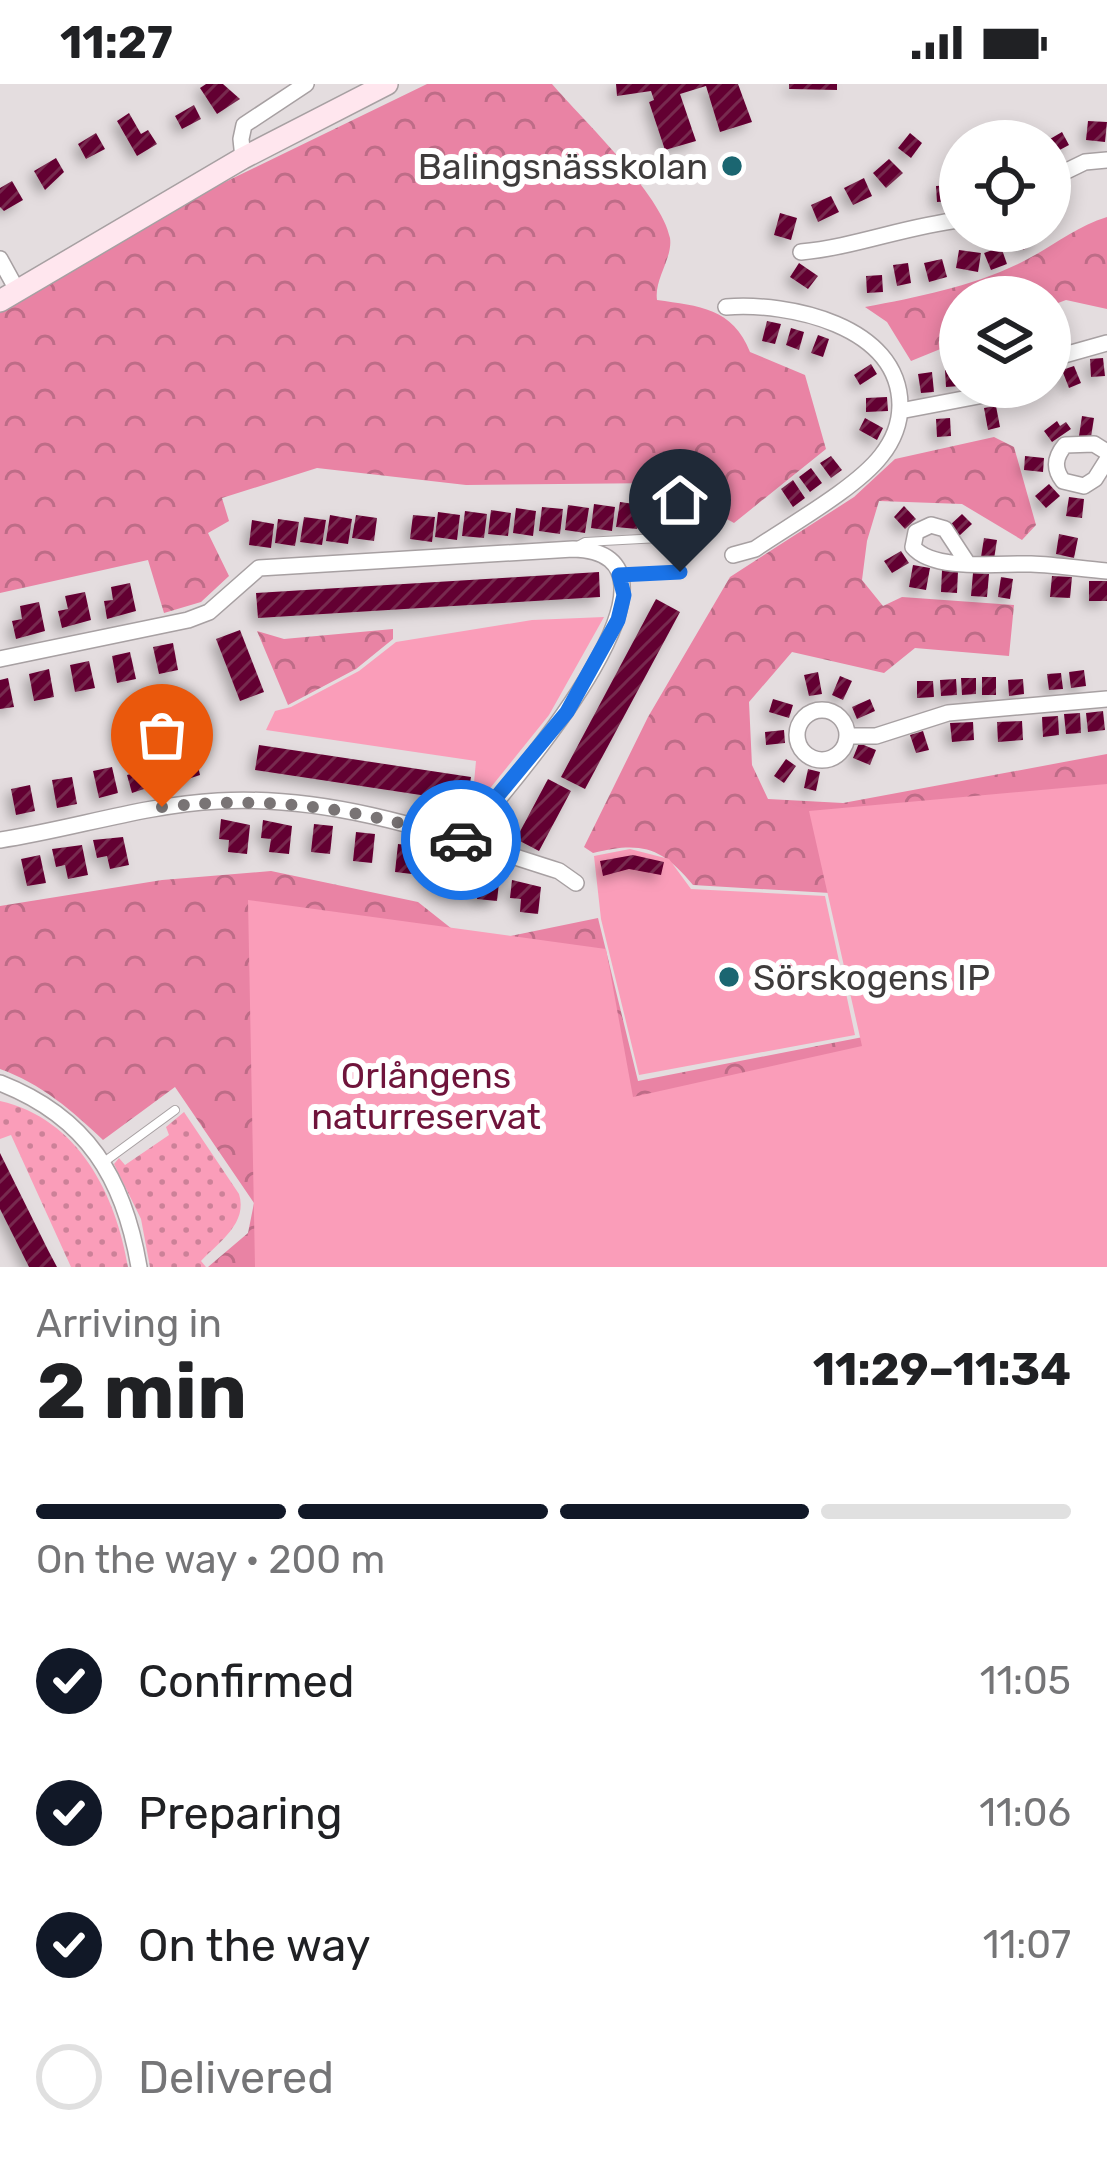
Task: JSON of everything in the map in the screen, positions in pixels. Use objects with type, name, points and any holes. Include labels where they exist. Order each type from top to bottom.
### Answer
[{"type":"main road","points":[[9,295],[243,158],[387,84]]},
{"type":"street","points":[[243,158],[244,125],[306,84]]},
{"type":"street","points":[[1071,169],[1107,160]]},
{"type":"street","points":[[801,252],[939,223]]},
{"type":"street","points":[[0,260],[9,295]]},
{"type":"street","points":[[726,307],[766,305],[861,337],[887,362],[897,383],[900,410],[890,441],[870,469],[755,549],[733,555]]},
{"type":"street","points":[[1071,353],[1107,343]]},
{"type":"street","points":[[900,410],[939,403]]},
{"type":"street","points":[[0,659],[188,620],[209,611],[259,568],[572,549],[597,554],[619,575],[624,595],[618,620],[567,712],[463,841]]},
{"type":"street","points":[[968,564],[1107,571]]},
{"type":"street","points":[[848,736],[876,736],[948,713],[1107,699]]},
{"type":"street","points":[[0,840],[162,807],[222,801],[304,803],[386,818],[559,871],[576,883]]},
{"type":"street","points":[[0,1083],[66,1121],[103,1163],[126,1205],[139,1267]]},
{"type":"lane","points":[[572,549],[585,542],[678,537]]},
{"type":"lane","points":[[619,575],[680,572]]},
{"type":"lane","points":[[103,1163],[175,1111]]},
{"type":"green space","points":[[427,84],[552,84],[637,180],[664,221],[670,246],[657,300],[713,312],[734,326],[750,352],[805,375],[826,449],[734,523],[662,483],[466,485],[317,468],[222,498],[229,521],[208,533],[229,576],[201,602],[164,613],[148,560],[0,593],[0,313],[157,215]]},
{"type":"green space","points":[[1107,217],[1107,309],[1071,301],[1071,276],[990,276],[1039,252],[1071,252],[1074,232]]},
{"type":"green space","points":[[939,291],[939,350],[911,361],[887,322],[865,307]]},
{"type":"green space","name":"Orlångens naturreservat","points":[[994,437],[1014,447],[1036,525],[1022,540],[962,504],[879,501],[862,580],[883,606],[902,597],[1014,605],[1009,656],[915,648],[884,673],[792,652],[749,702],[752,765],[768,799],[843,803],[1107,754],[1107,1267],[208,1267],[248,1233],[254,1203],[175,1087],[103,1140],[55,1099],[0,1069],[0,906],[162,880],[271,871],[418,902],[471,944],[598,918],[638,1081],[863,1037],[830,893],[693,885],[671,862],[649,850],[593,853],[584,847],[648,717],[730,577],[854,497],[895,459]]},
{"type":"green space","points":[[604,617],[549,715],[475,807],[476,761],[266,730],[275,711],[359,671],[396,642],[532,620]]},
{"type":"green space","points":[[393,629],[393,639],[356,669],[288,705],[257,631],[284,639]]},
{"type":"green space","name":"Orlångens naturreservat","points":[[1107,784],[1107,1267],[255,1267],[248,900],[606,949],[633,1097],[862,1046],[809,811]]},
{"type":"green space","name":"Sörskogens IP","points":[[630,849],[669,859],[691,889],[825,896],[855,1035],[639,1075],[601,919],[594,856]]},
{"type":"green space","points":[[0,1101],[52,1124],[89,1164],[114,1213],[128,1267],[71,1267],[11,1135],[0,1139]]},
{"type":"green space","points":[[184,1112],[239,1194],[240,1214],[231,1231],[201,1261],[206,1267],[150,1267],[141,1219],[114,1164],[119,1158],[125,1165],[169,1135],[166,1127]]},
{"type":"building","points":[[223,84],[240,99],[217,114],[200,88]]},
{"type":"building","points":[[616,84],[738,84],[752,122],[720,132],[706,86],[680,94],[696,141],[665,150],[649,102],[654,100],[651,91],[617,96]]},
{"type":"building","points":[[789,84],[837,84],[837,90],[789,89]]},
{"type":"building","points":[[194,105],[201,119],[182,129],[175,116]]},
{"type":"building","points":[[129,113],[141,134],[148,130],[157,144],[137,156],[117,121]]},
{"type":"building","points":[[1088,121],[1107,122],[1105,142],[1086,140]]},
{"type":"building","points":[[96,133],[105,149],[86,159],[78,144]]},
{"type":"building","points":[[910,133],[922,143],[911,158],[898,148]]},
{"type":"building","points":[[56,158],[64,172],[45,190],[34,171]]},
{"type":"building","points":[[889,159],[903,173],[886,188],[873,173]]},
{"type":"building","points":[[864,178],[872,196],[853,205],[844,188]]},
{"type":"building","points":[[12,181],[23,200],[4,211],[0,188]]},
{"type":"building","points":[[831,196],[839,212],[818,222],[811,205]]},
{"type":"building","points":[[780,213],[797,218],[791,240],[774,235]]},
{"type":"building","points":[[959,252],[981,253],[978,272],[956,268]]},
{"type":"building","points":[[1003,252],[1007,264],[991,270],[984,253]]},
{"type":"building","points":[[942,259],[947,276],[929,282],[924,263]]},
{"type":"building","points":[[799,263],[818,276],[808,289],[790,277]]},
{"type":"building","points":[[908,263],[911,283],[897,286],[893,265]]},
{"type":"building","points":[[882,275],[883,292],[867,293],[866,276]]},
{"type":"building","points":[[767,321],[781,324],[775,344],[762,341]]},
{"type":"building","points":[[791,328],[804,332],[799,350],[786,345]]},
{"type":"building","points":[[818,335],[829,339],[823,357],[811,353]]},
{"type":"building","points":[[1103,358],[1105,376],[1091,377],[1090,359]]},
{"type":"building","points":[[871,364],[877,374],[860,385],[854,375]]},
{"type":"building","points":[[1071,367],[1081,383],[1071,387]]},
{"type":"building","points":[[932,372],[934,392],[921,393],[918,374]]},
{"type":"building","points":[[887,397],[888,411],[866,412],[866,398]]},
{"type":"building","points":[[984,408],[996,408],[1000,427],[988,430]]},
{"type":"building","points":[[1082,416],[1094,418],[1091,437],[1079,436]]},
{"type":"building","points":[[865,418],[883,428],[877,440],[859,430]]},
{"type":"building","points":[[950,418],[951,436],[937,437],[936,419]]},
{"type":"building","points":[[1057,421],[1071,429],[1052,442],[1044,431]]},
{"type":"building","points":[[831,456],[842,470],[831,478],[820,463]]},
{"type":"building","points":[[1025,456],[1044,458],[1043,472],[1024,470]]},
{"type":"building","points":[[811,468],[822,483],[810,492],[799,477]]},
{"type":"building","points":[[793,480],[805,498],[793,507],[781,489]]},
{"type":"building","points":[[1049,484],[1060,496],[1046,508],[1035,496]]},
{"type":"building","points":[[1069,497],[1084,499],[1082,518],[1066,516]]},
{"type":"building","points":[[620,502],[641,505],[637,529],[616,527]]},
{"type":"building","points":[[594,504],[615,507],[612,531],[591,528]]},
{"type":"building","points":[[568,505],[589,508],[585,533],[565,530]]},
{"type":"building","points":[[904,506],[916,519],[905,529],[894,517]]},
{"type":"building","points":[[542,507],[563,509],[560,534],[539,531]]},
{"type":"building","points":[[516,508],[536,511],[533,536],[513,533]]},
{"type":"building","points":[[491,510],[511,513],[508,536],[488,534]]},
{"type":"building","points":[[465,511],[487,514],[484,538],[462,536]]},
{"type":"building","points":[[438,512],[460,515],[457,540],[435,537]]},
{"type":"building","points":[[962,514],[972,524],[959,536],[949,526]]},
{"type":"building","points":[[330,515],[352,519],[348,544],[326,541]]},
{"type":"building","points":[[356,515],[377,518],[374,541],[352,538]]},
{"type":"building","points":[[413,515],[435,517],[432,542],[410,539]]},
{"type":"building","points":[[304,517],[326,520],[322,545],[300,542]]},
{"type":"building","points":[[278,519],[299,522],[295,546],[275,543]]},
{"type":"building","points":[[676,519],[677,530],[646,533],[645,521]]},
{"type":"building","points":[[252,520],[274,524],[271,548],[249,545]]},
{"type":"building","points":[[1059,534],[1078,538],[1074,558],[1056,554]]},
{"type":"building","points":[[984,538],[997,540],[994,559],[981,557]]},
{"type":"building","points":[[901,551],[909,563],[892,573],[884,561]]},
{"type":"building","points":[[913,565],[930,568],[926,590],[909,587]]},
{"type":"building","points":[[942,570],[958,571],[957,593],[941,592]]},
{"type":"building","points":[[599,572],[600,597],[258,618],[256,593]]},
{"type":"building","points":[[973,573],[989,574],[987,597],[971,596]]},
{"type":"building","points":[[1052,576],[1072,577],[1070,598],[1050,597]]},
{"type":"building","points":[[1001,577],[1013,579],[1010,599],[998,597]]},
{"type":"building","points":[[1089,581],[1107,581],[1107,601],[1089,601]]},
{"type":"building","points":[[130,583],[136,611],[107,619],[104,601],[113,600],[111,587]]},
{"type":"building","points":[[85,592],[91,620],[62,628],[58,611],[68,609],[65,596]]},
{"type":"building","points":[[656,599],[680,612],[585,789],[561,777]]},
{"type":"building","points":[[39,602],[45,631],[16,639],[12,621],[22,619],[20,606]]},
{"type":"building","points":[[240,630],[264,692],[240,701],[216,639]]},
{"type":"building","points":[[173,643],[178,670],[159,674],[153,647]]},
{"type":"building","points":[[130,652],[136,679],[117,683],[112,656]]},
{"type":"building","points":[[89,661],[95,688],[75,692],[70,665]]},
{"type":"building","points":[[49,669],[54,697],[34,701],[29,674]]},
{"type":"building","points":[[1084,670],[1086,686],[1071,688],[1069,672]]},
{"type":"building","points":[[818,672],[822,694],[809,696],[804,675]]},
{"type":"building","points":[[1061,673],[1063,689],[1049,690],[1047,674]]},
{"type":"building","points":[[840,676],[852,681],[843,700],[832,695]]},
{"type":"building","points":[[982,677],[996,677],[996,695],[982,695]]},
{"type":"building","points":[[8,678],[14,707],[0,709],[0,680]]},
{"type":"building","points":[[961,678],[976,678],[976,694],[962,695]]},
{"type":"building","points":[[956,679],[957,695],[941,696],[940,680]]},
{"type":"building","points":[[1023,679],[1024,694],[1009,696],[1008,680]]},
{"type":"building","points":[[917,681],[933,681],[934,697],[917,698]]},
{"type":"building","points":[[773,699],[793,705],[789,718],[769,712]]},
{"type":"building","points":[[870,699],[875,711],[857,719],[852,707]]},
{"type":"building","points":[[1103,711],[1105,730],[1088,732],[1086,713]]},
{"type":"building","points":[[1080,713],[1081,733],[1066,734],[1064,714]]},
{"type":"building","points":[[1058,716],[1059,735],[1043,737],[1042,717]]},
{"type":"building","points":[[1022,721],[1023,740],[998,742],[997,722]]},
{"type":"building","points":[[973,722],[974,740],[952,742],[950,723]]},
{"type":"building","points":[[784,730],[785,743],[766,745],[765,732]]},
{"type":"building","points":[[923,731],[929,750],[916,753],[910,735]]},
{"type":"building","points":[[859,743],[876,750],[870,765],[853,758]]},
{"type":"building","points":[[259,745],[471,777],[467,802],[255,770]]},
{"type":"building","points":[[194,748],[200,775],[173,784],[169,766],[180,764],[177,751]]},
{"type":"building","points":[[153,756],[159,784],[132,793],[127,775],[138,772],[135,760]]},
{"type":"building","points":[[786,759],[796,766],[784,783],[774,776]]},
{"type":"building","points":[[112,767],[118,793],[99,798],[93,771]]},
{"type":"building","points":[[808,769],[820,772],[816,791],[804,788]]},
{"type":"building","points":[[72,777],[77,804],[57,808],[52,780]]},
{"type":"building","points":[[548,779],[571,791],[539,851],[516,839]]},
{"type":"building","points":[[30,785],[35,811],[16,815],[11,789]]},
{"type":"building","points":[[221,819],[250,825],[247,854],[228,852],[229,840],[219,839]]},
{"type":"building","points":[[263,820],[292,826],[289,854],[269,852],[271,839],[261,838]]},
{"type":"building","points":[[314,824],[333,826],[330,854],[311,852]]},
{"type":"building","points":[[356,832],[375,834],[372,863],[353,861]]},
{"type":"building","points":[[123,837],[129,865],[110,869],[107,856],[97,858],[93,840]]},
{"type":"building","points":[[398,844],[415,846],[412,874],[395,872]]},
{"type":"building","points":[[82,845],[88,875],[68,879],[65,865],[56,867],[52,849]]},
{"type":"building","points":[[429,854],[458,859],[456,888],[437,886],[439,873],[427,872]]},
{"type":"building","points":[[40,855],[46,883],[27,886],[21,859]]},
{"type":"building","points":[[633,855],[664,862],[661,875],[629,869],[603,876],[600,861]]},
{"type":"building","points":[[470,867],[500,873],[497,901],[477,899],[478,886],[468,885]]},
{"type":"building","points":[[512,880],[541,887],[538,914],[520,912],[521,899],[510,898]]},
{"type":"building","points":[[0,1153],[57,1267],[29,1267],[0,1209]]},
{"type":"way so far","points":[[162,807],[222,801],[304,803],[386,818],[461,840]]},
{"type":"place","name":"Balingsnässkolan","points":[[732,166]]},
{"type":"place","name":"Sörskogens IP","points":[[729,977]]},
{"type":"route","points":[[461,840],[567,712],[618,620],[624,595],[619,575],[680,572]]}]
